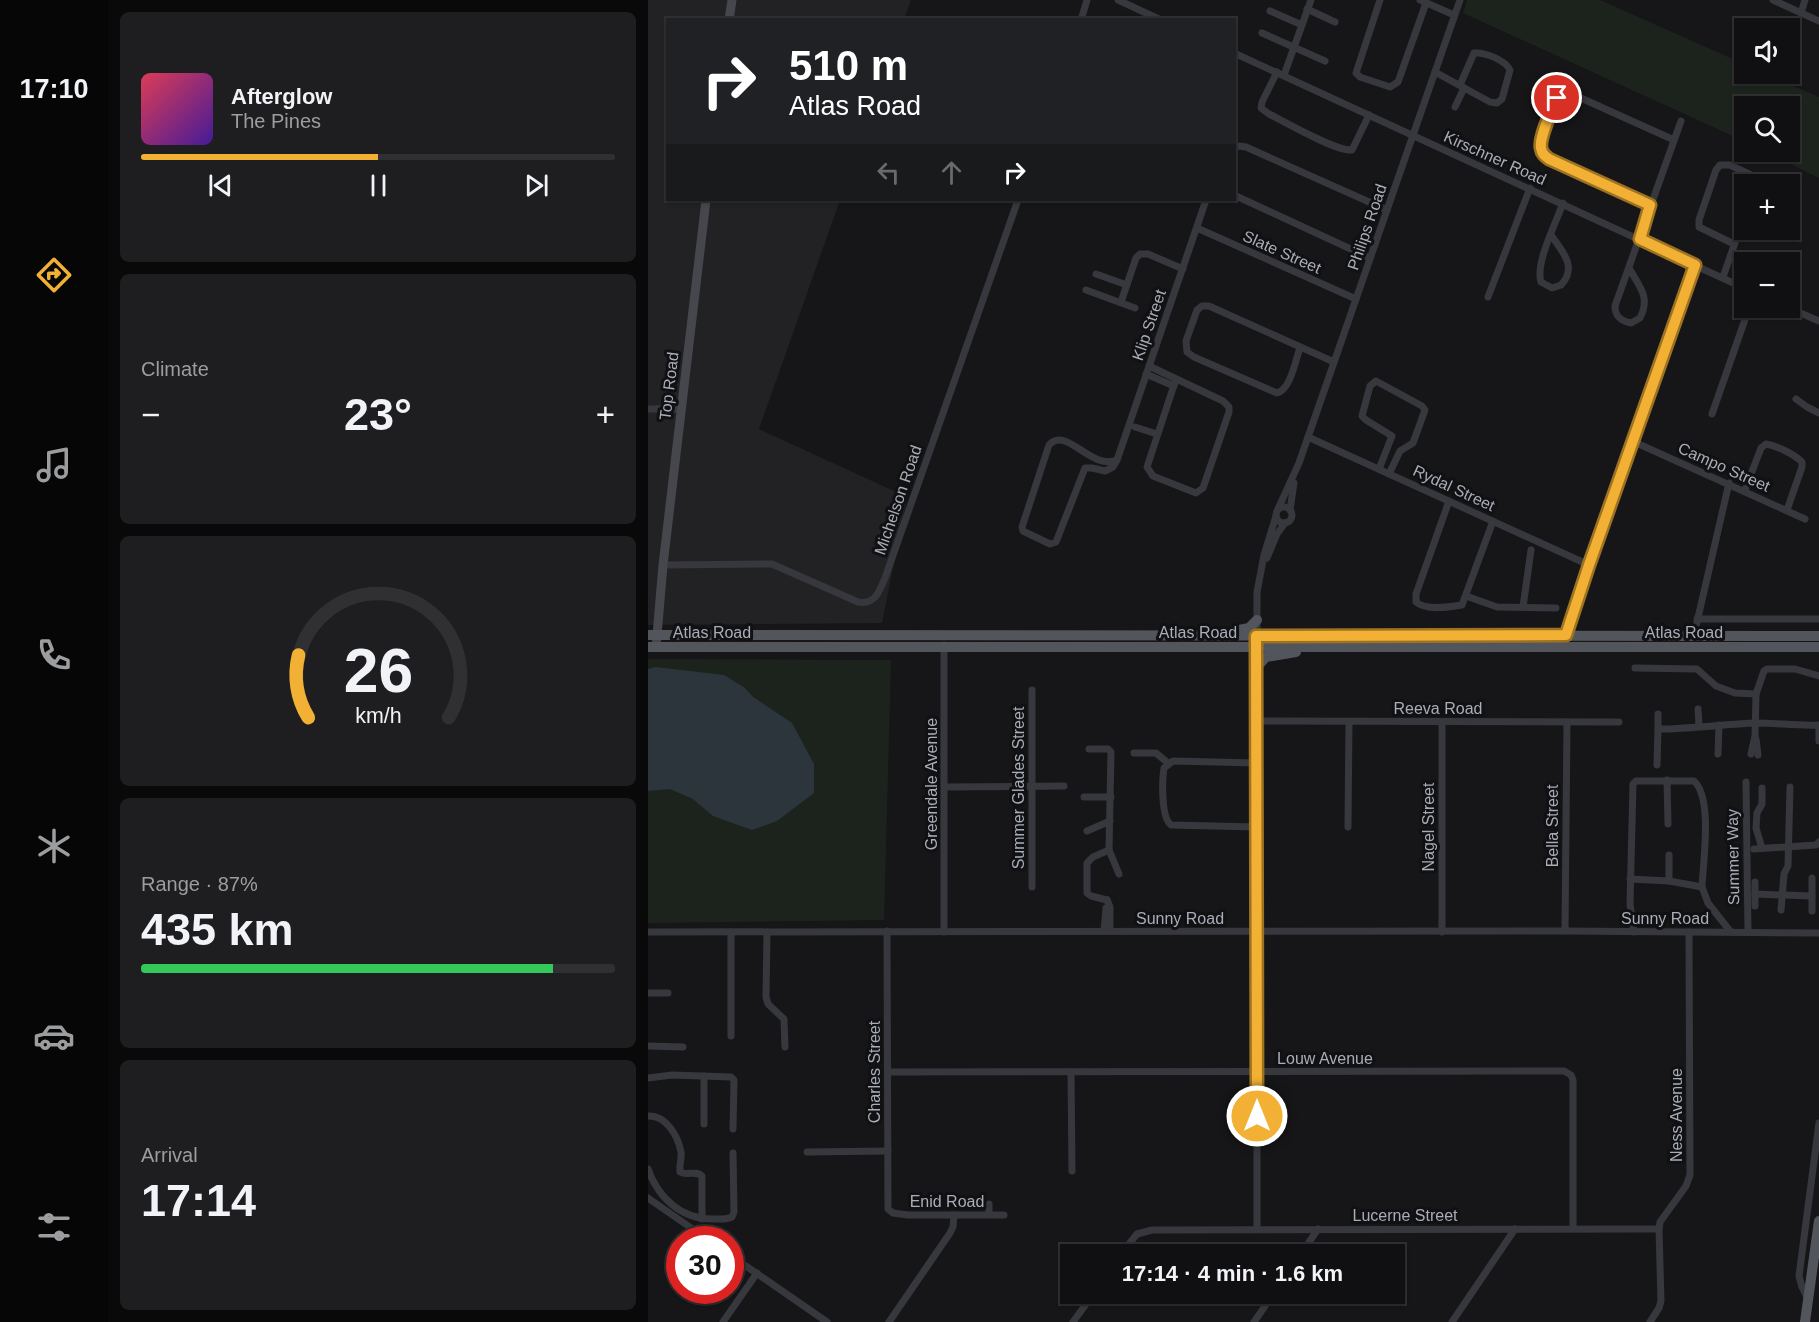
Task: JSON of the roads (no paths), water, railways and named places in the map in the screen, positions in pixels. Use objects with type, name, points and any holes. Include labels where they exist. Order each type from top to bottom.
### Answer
[{"type":"main road","points":[[1204,636],[1246,629],[1257,620]]},
{"type":"main road","name":"Atlas Road","points":[[652,635],[944,642],[1566,641],[1819,647]]},
{"type":"main road","name":"Atlas Road","points":[[652,647],[1204,636],[1329,646],[1566,641],[1694,635],[1819,636]]},
{"type":"main road","points":[[1256,668],[1266,657],[1329,646]]},
{"type":"main road","points":[[1805,1322],[1819,1221]]},
{"type":"main road","points":[[1811,1322],[1819,1272]]},
{"type":"street","points":[[729,18],[732,0]]},
{"type":"street","points":[[1082,18],[1087,0]]},
{"type":"street","points":[[1118,0],[1157,18]]},
{"type":"street","points":[[1311,0],[1294,48],[1262,102],[1261,108],[1347,151],[1352,150],[1369,115]]},
{"type":"street","points":[[1380,0],[1356,73],[1360,77],[1390,87],[1398,82],[1423,1],[1454,15]]},
{"type":"street","name":"Philips Road","points":[[1290,510],[1299,463],[1308,436],[1460,0]]},
{"type":"street","points":[[1773,0],[1819,21]]},
{"type":"street","points":[[1801,13],[1805,0]]},
{"type":"street","points":[[1307,9],[1335,22]]},
{"type":"street","points":[[1270,11],[1302,25]]},
{"type":"street","points":[[1262,33],[1324,61]]},
{"type":"street","points":[[1435,72],[1462,87],[1490,102],[1500,101],[1510,73],[1509,67],[1484,54],[1474,53],[1462,87],[1455,106]]},
{"type":"street","name":"Kirschner Road","points":[[1236,54],[1734,283]]},
{"type":"street","points":[[1650,205],[1549,159],[1542,153],[1542,139],[1557,98],[1563,93],[1572,94],[1674,140]]},
{"type":"street","points":[[1629,268],[1646,304],[1640,318],[1631,322],[1621,320],[1615,311],[1615,306],[1681,121]]},
{"type":"street","points":[[1236,147],[1246,147],[1387,210]]},
{"type":"street","points":[[1734,244],[1699,227],[1699,220],[1716,170],[1720,165],[1730,165],[1749,174]]},
{"type":"street","points":[[1488,297],[1530,188]]},
{"type":"street","points":[[1236,196],[1370,258]]},
{"type":"street","name":"Top Road","points":[[652,647],[706,201]]},
{"type":"street","name":"Michelson Road","points":[[663,564],[772,564],[858,602],[868,602],[875,598],[885,578],[1018,201]]},
{"type":"street","name":"Klip Street","points":[[1117,460],[1206,201]]},
{"type":"street","points":[[1551,235],[1567,259],[1569,269],[1561,285],[1552,288],[1541,282],[1539,272],[1551,235],[1563,203]]},
{"type":"street","name":"Slate Street","points":[[1197,228],[1356,300]]},
{"type":"street","points":[[1723,277],[1735,240]]},
{"type":"street","points":[[1121,302],[1136,258],[1140,254],[1148,254],[1183,269]]},
{"type":"street","points":[[1566,641],[1589,565],[1695,265]]},
{"type":"street","points":[[1096,274],[1127,285]]},
{"type":"street","points":[[1086,290],[1135,308]]},
{"type":"street","points":[[1300,348],[1286,387],[1277,393],[1194,357],[1187,352],[1185,345],[1197,310],[1205,305],[1334,362]]},
{"type":"street","points":[[1800,313],[1819,321]]},
{"type":"street","points":[[1712,414],[1746,318]]},
{"type":"street","points":[[1148,370],[1226,403],[1230,409],[1203,488],[1198,492],[1170,483],[1149,472],[1147,464],[1175,382]]},
{"type":"street","points":[[1379,469],[1392,436],[1362,416],[1370,386],[1376,381],[1425,410],[1413,443],[1400,451],[1389,474]]},
{"type":"street","points":[[1796,399],[1819,413]]},
{"type":"street","points":[[648,409],[681,409]]},
{"type":"street","points":[[1135,427],[1157,434]]},
{"type":"street","name":"Rydal Street","points":[[1308,436],[1589,565]]},
{"type":"street","points":[[1055,439],[1061,439],[1076,446],[1091,458],[1111,462],[1117,460],[1108,471],[1085,468],[1056,543],[1050,544],[1023,531],[1022,527],[1049,445],[1055,439]]},
{"type":"street","name":"Campo Street","points":[[1632,441],[1806,519]]},
{"type":"street","points":[[1745,490],[1761,448],[1766,444],[1772,445],[1797,457],[1802,462],[1787,510]]},
{"type":"street","name":"Philips Road","points":[[1257,1229],[1256,641],[1258,581],[1277,513],[1299,463]]},
{"type":"street","points":[[1694,635],[1729,483]]},
{"type":"street","points":[[1449,501],[1415,598],[1420,605],[1426,607],[1459,606],[1464,603],[1493,521]]},
{"type":"street","points":[[1285,507],[1290,510],[1292,517],[1285,523],[1279,521],[1277,513],[1285,507]]},
{"type":"street","name":"Philips Road","points":[[1263,562],[1285,523]]},
{"type":"street","points":[[1523,607],[1532,550]]},
{"type":"street","points":[[1467,596],[1497,607],[1556,608]]},
{"type":"street","points":[[1697,619],[1819,619]]},
{"type":"street","name":"Greendale Avenue","points":[[944,642],[944,932]]},
{"type":"street","points":[[1635,668],[1697,669],[1716,686],[1735,693],[1756,694]]},
{"type":"street","points":[[1755,754],[1756,694],[1761,678],[1767,669],[1795,669],[1819,676]]},
{"type":"street","name":"Summer Glades Street","points":[[1032,690],[1032,887]]},
{"type":"street","points":[[1698,709],[1699,726]]},
{"type":"street","points":[[1657,765],[1658,714]]},
{"type":"street","name":"Reeva Road","points":[[1256,721],[1620,722]]},
{"type":"street","points":[[1348,827],[1349,722]]},
{"type":"street","name":"Nagel Street","points":[[1442,722],[1442,932]]},
{"type":"street","name":"Bella Street","points":[[1565,931],[1567,722]]},
{"type":"street","points":[[1658,729],[1755,723],[1794,726],[1819,722],[1819,741]]},
{"type":"street","points":[[1718,754],[1719,724]]},
{"type":"street","points":[[1089,749],[1110,750],[1111,797],[1108,850],[1119,874]]},
{"type":"street","points":[[1134,753],[1156,753],[1168,763]]},
{"type":"street","points":[[1256,827],[1168,824],[1164,817],[1163,776],[1164,768],[1173,761],[1257,763]]},
{"type":"street","points":[[1667,780],[1668,824]]},
{"type":"street","points":[[1634,932],[1630,904],[1633,784],[1636,781],[1667,780],[1694,781],[1701,791],[1705,807],[1702,887],[1707,903],[1730,931]]},
{"type":"street","name":"Summer Way","points":[[1746,782],[1748,932]]},
{"type":"street","points":[[945,787],[1064,786]]},
{"type":"street","points":[[1781,910],[1784,874],[1788,866],[1790,787]]},
{"type":"street","points":[[1762,788],[1762,804],[1757,813],[1756,828],[1762,848]]},
{"type":"street","points":[[1084,797],[1111,797]]},
{"type":"street","points":[[1087,831],[1110,820]]},
{"type":"street","points":[[1754,849],[1816,845],[1819,842]]},
{"type":"street","points":[[1107,931],[1107,900],[1090,896],[1088,893],[1087,864],[1093,857],[1108,850]]},
{"type":"street","points":[[1669,855],[1669,881]]},
{"type":"street","points":[[1812,878],[1812,911]]},
{"type":"street","points":[[1630,879],[1669,881],[1702,887]]},
{"type":"street","points":[[1755,882],[1755,906]]},
{"type":"street","points":[[1755,894],[1812,896]]},
{"type":"street","name":"Charles Street","points":[[887,931],[887,1199],[890,1211]]},
{"type":"street","name":"Sunny Road","points":[[648,932],[1730,931],[1819,933]]},
{"type":"street","points":[[731,932],[731,1036]]},
{"type":"street","points":[[767,932],[766,997],[768,1004],[784,1019],[785,1047]]},
{"type":"street","name":"Ness Avenue","points":[[1659,1228],[1664,1215],[1688,1183],[1690,1174],[1689,932]]},
{"type":"street","points":[[648,993],[668,993]]},
{"type":"street","points":[[648,1047],[683,1047]]},
{"type":"street","name":"Louw Avenue","points":[[888,1072],[1568,1072],[1574,1080],[1573,1228]]},
{"type":"street","points":[[1071,1072],[1072,1171]]},
{"type":"street","points":[[648,1078],[665,1075],[733,1078],[733,1129]]},
{"type":"street","points":[[704,1077],[704,1124]]},
{"type":"street","points":[[648,1116],[664,1119],[673,1133],[681,1152],[680,1172],[698,1173],[702,1176],[702,1219]]},
{"type":"street","points":[[1808,1299],[1800,1283],[1800,1276],[1819,1123]]},
{"type":"street","points":[[807,1152],[888,1150]]},
{"type":"street","points":[[648,1169],[653,1183],[666,1199],[686,1215],[702,1219],[728,1219],[733,1215],[733,1153]]},
{"type":"street","points":[[648,1198],[688,1226]]},
{"type":"street","points":[[989,1204],[989,1215]]},
{"type":"street","name":"Enid Road","points":[[890,1211],[902,1214],[1004,1215]]},
{"type":"street","points":[[889,1322],[951,1233],[954,1227],[954,1215]]},
{"type":"street","points":[[1650,1322],[1659,1308],[1660,1301],[1659,1228]]},
{"type":"street","name":"Lucerne Street","points":[[1129,1244],[1137,1234],[1152,1230],[1659,1228]]},
{"type":"street","points":[[1308,1244],[1318,1229]]},
{"type":"street","points":[[1452,1322],[1515,1229]]},
{"type":"street","points":[[744,1264],[826,1322]]},
{"type":"street","points":[[723,1322],[757,1273]]},
{"type":"street","points":[[1073,1322],[1086,1304]]},
{"type":"street","points":[[1254,1322],[1266,1304]]}]
